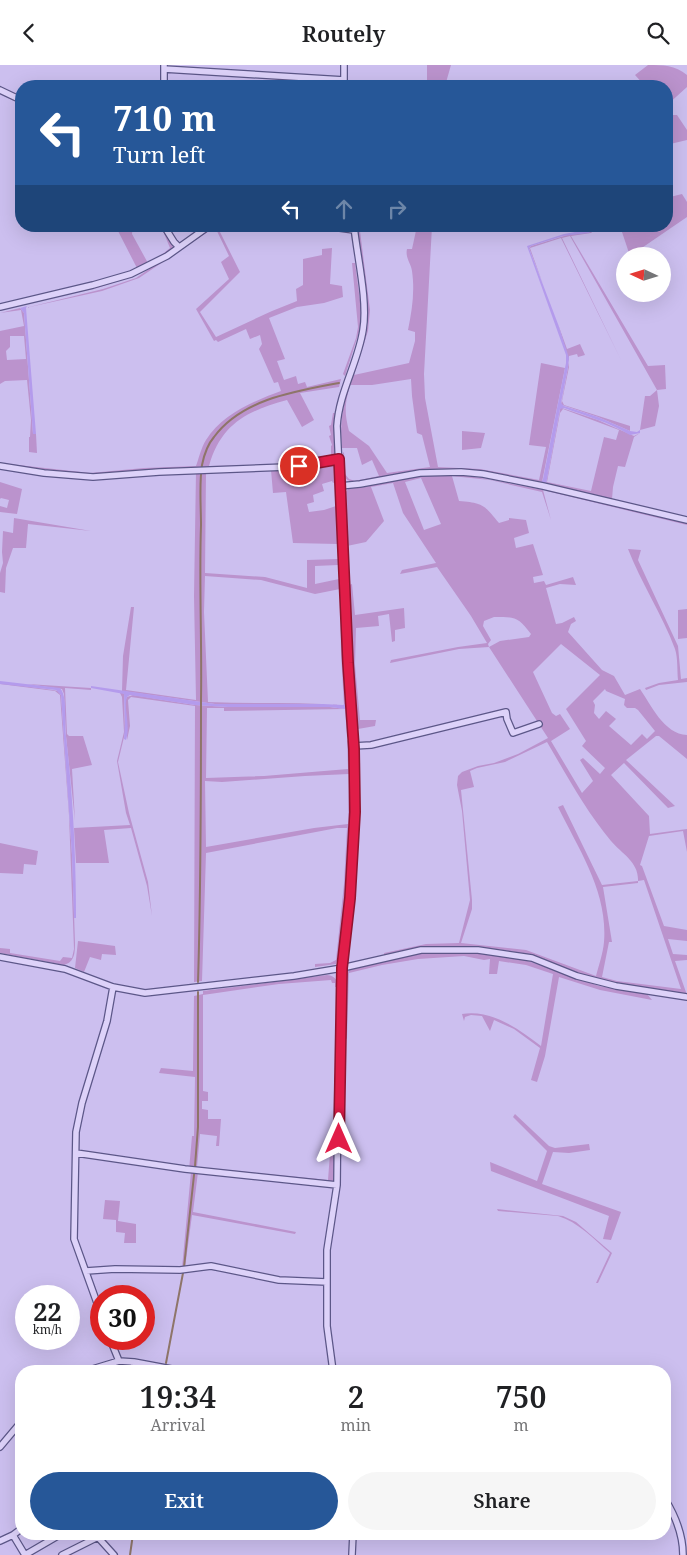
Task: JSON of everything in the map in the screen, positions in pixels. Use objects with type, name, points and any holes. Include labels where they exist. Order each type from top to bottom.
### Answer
[{"type":"street","points":[[344,65],[344,80]]},
{"type":"street","points":[[164,80],[164,67],[310,80]]},
{"type":"street","points":[[0,89],[15,97]]},
{"type":"street","points":[[168,232],[179,247]]},
{"type":"street","points":[[0,307],[131,274],[179,247],[200,232]]},
{"type":"street","points":[[332,1365],[327,1326],[329,1231],[337,1185],[342,968],[350,898],[355,812],[354,746],[348,663],[337,426],[340,402],[362,338],[364,319],[354,232]]},
{"type":"street","points":[[0,466],[44,473],[93,477],[159,472],[286,467],[339,459]]},
{"type":"street","points":[[340,486],[420,473],[461,472],[483,474],[687,520]]},
{"type":"street","points":[[354,746],[371,745],[506,712],[513,733],[539,724]]},
{"type":"street","points":[[0,957],[71,970],[113,987],[134,992],[157,992],[294,976],[342,968],[421,950],[478,949],[532,959],[577,976],[616,986],[687,997]]},
{"type":"street","points":[[91,1285],[74,1239],[78,1116],[107,1021],[113,987]]},
{"type":"street","points":[[76,1153],[185,1169],[337,1185]]},
{"type":"street","points":[[86,1271],[116,1269],[180,1270],[210,1267],[280,1280],[327,1282]]},
{"type":"street","points":[[114,1350],[119,1361]]},
{"type":"street","points":[[106,1365],[119,1361],[150,1365]]},
{"type":"street","points":[[1,1444],[15,1429]]},
{"type":"street","points":[[671,1510],[680,1532],[683,1555]]},
{"type":"street","points":[[0,1541],[13,1535],[15,1538]]},
{"type":"street","points":[[16,1540],[25,1555],[50,1540]]},
{"type":"street","points":[[62,1555],[71,1553],[89,1540]]},
{"type":"street","points":[[100,1540],[114,1555]]},
{"type":"street","points":[[352,1555],[353,1540]]},
{"type":"shaded area","points":[[427,65],[451,65],[447,80],[427,80]]},
{"type":"shaded area","points":[[648,65],[669,66],[687,75],[687,87],[673,100],[673,80],[640,80],[635,75]]},
{"type":"shaded area","points":[[673,115],[677,115],[687,130],[687,140],[673,143]]},
{"type":"shaded area","points":[[682,194],[687,202],[687,217],[673,227],[673,196]]},
{"type":"shaded area","points":[[119,232],[132,232],[149,265],[170,248],[163,232],[166,232],[173,244],[173,248],[151,265],[131,277],[97,288],[0,309],[138,270]]},
{"type":"shaded area","points":[[203,232],[208,232],[139,278],[102,291],[25,308],[103,289],[136,278]]},
{"type":"shaded area","points":[[217,232],[220,232],[240,272],[200,312],[216,337],[297,301],[296,289],[303,285],[303,259],[322,255],[322,249],[332,248],[330,284],[342,286],[343,297],[324,303],[297,307],[269,318],[285,359],[277,361],[284,380],[296,376],[298,384],[305,382],[307,387],[341,379],[339,387],[300,393],[314,420],[302,427],[287,400],[260,409],[238,421],[221,440],[209,466],[284,465],[331,457],[332,445],[329,436],[331,435],[329,426],[331,425],[333,413],[335,413],[335,457],[284,466],[208,468],[100,475],[52,472],[0,464],[90,473],[196,466],[206,440],[221,423],[239,409],[281,391],[278,382],[274,383],[259,349],[262,344],[260,335],[250,339],[246,329],[218,342],[214,341],[196,309],[229,279],[221,262],[229,256]]},
{"type":"shaded area","points":[[358,232],[360,232],[370,310],[368,331],[354,375],[409,363],[415,341],[415,332],[408,330],[413,286],[407,249],[412,249],[416,232],[432,232],[424,374],[425,398],[438,467],[480,469],[539,480],[546,447],[529,445],[541,363],[565,368],[542,482],[488,473],[420,471],[358,482],[347,480],[344,477],[342,469],[344,452],[345,474],[349,479],[355,481],[379,476],[372,460],[362,465],[357,448],[342,448],[341,428],[347,391],[367,329],[367,292]],"holes":[[[411,379],[417,433],[422,435],[430,467],[387,473],[369,446],[349,431],[346,408],[350,385],[372,385]]]},
{"type":"shaded area","points":[[577,232],[592,232],[571,236],[648,366],[665,365],[666,389],[657,390],[570,236],[562,238],[621,360],[561,238],[530,248],[543,284],[529,248]]},
{"type":"shaded area","points":[[622,232],[665,232],[643,247],[627,247]]},
{"type":"shaded area","points":[[352,263],[355,263],[361,308],[360,329],[345,376],[343,374],[358,327]]},
{"type":"shaded area","points":[[20,308],[24,313],[33,434],[36,434],[37,453],[29,452],[31,420],[27,380],[5,381],[0,384],[0,331],[24,326],[21,310],[0,313]],"holes":[[[10,336],[24,336],[26,359],[7,360],[6,351],[10,347]]]},
{"type":"shaded area","points":[[558,324],[567,349],[580,344],[585,355],[578,357],[577,354],[569,356],[569,362]]},
{"type":"shaded area","points":[[569,362],[562,401],[564,405],[630,426],[630,431],[598,417],[562,405],[562,408],[598,420],[634,436],[640,433],[634,437],[625,467],[618,466],[612,499],[546,484]],"holes":[[[563,409],[619,430],[616,440],[604,437],[591,491],[547,482],[560,413]]]},
{"type":"shaded area","points":[[657,390],[659,406],[655,426],[640,430],[645,396],[650,396]]},
{"type":"shaded area","points":[[462,431],[485,433],[481,448],[462,450]]},
{"type":"shaded area","points":[[332,462],[336,466],[337,481],[322,484],[324,491],[313,495],[314,502],[307,504],[309,512],[339,505],[347,704],[344,705],[340,589],[315,594],[261,580],[205,576],[204,612],[208,702],[310,704],[215,704],[122,691],[123,656],[131,607],[134,607],[126,690],[196,700],[194,596],[196,472],[206,473],[205,573],[265,577],[307,588],[307,560],[338,559],[337,544],[293,543],[286,492],[273,493],[271,470]],"holes":[[[338,565],[339,579],[315,584],[315,566]]]},
{"type":"shaded area","points":[[452,474],[481,478],[543,490],[551,520],[542,492],[490,480],[452,476],[459,501],[483,506],[499,523],[509,520],[509,518],[526,520],[529,533],[514,538],[516,548],[533,544],[543,575],[533,577],[534,583],[544,581],[546,585],[573,577],[576,585],[560,584],[546,588],[556,624],[574,617],[576,621],[571,624],[568,632],[602,670],[614,676],[625,695],[640,689],[665,724],[672,730],[687,735],[687,759],[659,736],[656,736],[626,760],[675,806],[668,808],[624,763],[611,775],[649,816],[650,834],[687,829],[687,852],[683,831],[649,836],[640,865],[664,926],[687,930],[687,941],[668,939],[673,954],[687,955],[687,960],[675,961],[687,995],[593,978],[531,956],[495,949],[439,947],[384,955],[384,953],[426,944],[459,943],[470,900],[462,811],[457,785],[458,776],[462,772],[478,766],[494,763],[518,754],[548,738],[489,647],[459,649],[390,663],[391,660],[487,643],[437,567],[400,574],[402,570],[436,563],[403,513],[393,483],[371,487],[384,521],[366,542],[347,546],[343,499],[348,489],[420,476]],"holes":[[[421,478],[441,524],[424,530],[405,482]],[[494,617],[516,619],[531,634],[529,637],[500,641],[489,647],[488,644],[491,640],[483,626],[484,621]],[[561,644],[600,675],[566,709],[586,741],[582,746],[605,768],[600,774],[583,758],[580,760],[593,781],[582,793],[551,741],[570,729],[560,714],[556,716],[552,713],[533,672]],[[605,689],[625,699],[624,705],[627,708],[638,710],[655,731],[647,739],[642,734],[631,745],[609,726],[616,719],[606,711],[599,719],[594,713],[595,705],[593,701]],[[547,742],[593,818],[611,841],[633,863],[638,874],[638,881],[602,885],[563,805],[558,807],[583,855],[597,889],[601,906],[604,942],[596,976],[526,950],[461,943],[472,909],[461,790],[474,787],[470,771],[505,762]],[[644,880],[681,989],[617,981],[602,977],[609,942],[612,942],[603,887],[638,883],[638,881]]]},
{"type":"shaded area","points":[[0,482],[22,489],[17,514],[0,512],[0,506],[7,508],[9,500],[0,499]]},
{"type":"shaded area","points":[[550,490],[687,523],[687,525],[547,491]]},
{"type":"shaded area","points":[[14,518],[91,531],[28,524],[26,548],[13,548],[6,568],[5,593],[0,592],[0,573],[3,563],[3,531],[13,533]]},
{"type":"shaded area","points":[[628,549],[641,550],[638,560],[678,646],[681,679],[687,678],[687,682],[659,685],[646,690],[645,688],[659,683],[678,680],[677,656],[670,636]]},
{"type":"shaded area","points":[[352,584],[355,615],[404,608],[405,628],[395,630],[395,641],[392,642],[389,614],[378,616],[379,626],[356,628],[355,665],[360,720],[376,720],[375,726],[358,729],[351,659],[349,585]]},
{"type":"shaded area","points":[[687,609],[687,638],[678,639],[678,610]]},
{"type":"shaded area","points":[[0,684],[58,691],[61,695],[72,855],[75,943],[74,953],[72,959],[68,964],[64,965],[0,953],[0,948],[10,949],[10,953],[60,961],[63,957],[72,958],[74,949],[69,815],[60,695],[55,691]]},
{"type":"shaded area","points":[[27,684],[91,688],[91,690],[65,688],[67,734],[69,736],[83,736],[92,765],[72,769],[75,821],[66,736],[64,694],[62,689]]},
{"type":"shaded area","points":[[120,693],[124,694],[125,733],[118,762],[129,813],[148,882],[152,916],[147,886],[131,828],[104,830],[109,863],[76,863],[74,828],[130,825],[126,813],[117,761],[124,732],[122,697]]},
{"type":"shaded area","points":[[133,695],[195,705],[228,707],[330,707],[345,709],[224,711],[224,708],[207,708],[206,778],[264,776],[348,769],[347,740],[350,742],[352,785],[351,847],[341,948],[336,964],[315,967],[315,964],[330,963],[336,960],[344,884],[347,828],[337,828],[206,853],[202,981],[194,982],[195,706],[131,697],[128,700],[130,726],[127,740],[125,701],[127,697]],"holes":[[[349,774],[348,824],[206,847],[205,781],[222,782]]]},
{"type":"shaded area","points":[[345,709],[347,710],[349,734],[349,737],[347,737]]},
{"type":"shaded area","points":[[0,843],[38,851],[36,865],[24,864],[23,874],[0,873]]},
{"type":"shaded area","points":[[78,941],[115,946],[116,955],[102,954],[101,960],[90,957],[84,972],[75,968]]},
{"type":"shaded area","points":[[466,952],[525,960],[599,986],[647,994],[652,1000],[600,990],[559,977],[545,1056],[537,1082],[531,1080],[540,1048],[514,1029],[494,1020],[490,1031],[482,1016],[471,1015],[465,1017],[464,1021],[462,1014],[473,1013],[494,1017],[514,1027],[541,1046],[553,974],[526,965],[499,961],[497,974],[489,974],[490,959],[484,960],[464,956],[418,959],[349,973],[347,1039],[344,1037],[346,976],[349,969],[417,954]]},
{"type":"shaded area","points":[[327,975],[336,980],[339,991],[331,980],[279,984],[203,995],[203,1091],[208,1092],[208,1101],[202,1101],[202,1109],[208,1110],[208,1119],[221,1119],[219,1146],[216,1146],[217,1136],[200,1134],[197,1167],[328,1180],[331,1140],[334,1141],[335,1145],[333,1187],[198,1172],[193,1212],[296,1232],[295,1234],[192,1215],[185,1268],[182,1268],[191,1172],[189,1170],[192,1136],[194,1136],[195,1077],[159,1073],[161,1068],[193,1071],[194,996],[203,994],[203,991]]},
{"type":"shaded area","points":[[515,1114],[549,1146],[555,1148],[589,1144],[590,1150],[569,1153],[553,1152],[542,1184],[621,1212],[611,1240],[603,1239],[609,1216],[491,1171],[490,1162],[537,1181],[547,1151],[513,1117]]},
{"type":"shaded area","points":[[105,1200],[120,1201],[118,1221],[136,1224],[136,1243],[124,1243],[125,1233],[116,1232],[116,1220],[103,1219]]},
{"type":"shaded area","points":[[497,1209],[563,1216],[576,1222],[612,1253],[598,1283],[596,1283],[610,1253],[579,1227],[558,1216],[498,1211]]},
{"type":"sand","points":[[590,232],[563,236],[529,248],[569,358],[561,403],[564,406],[598,417],[630,431],[637,432],[640,430],[640,433],[630,435],[614,426],[564,408],[560,409],[546,484],[541,483],[566,363],[566,355],[527,246],[564,234]]},
{"type":"sand","points":[[27,306],[36,434],[33,434],[24,313],[20,308]]},
{"type":"sand","points":[[0,681],[60,688],[64,697],[65,731],[74,827],[76,918],[74,918],[72,855],[61,695],[56,690],[0,684]]},
{"type":"sand","points":[[91,686],[215,704],[343,705],[348,702],[348,712],[345,709],[330,707],[228,707],[195,705],[130,695],[126,701],[128,729],[126,740],[124,739],[124,694],[91,688]]},
{"type":"waterway","points":[[198,982],[201,805],[200,487],[203,461],[212,440],[226,424],[239,414],[271,399],[305,389],[339,383]]},
{"type":"waterway","points":[[184,1267],[198,1127],[198,992]]},
{"type":"waterway","points":[[166,1363],[183,1273]]},
{"type":"waterway","points":[[130,1555],[132,1540]]},
{"type":"route","points":[[299,466],[339,459],[348,663],[354,749],[355,812],[352,879],[342,968],[338,1090],[339,1139]]}]
